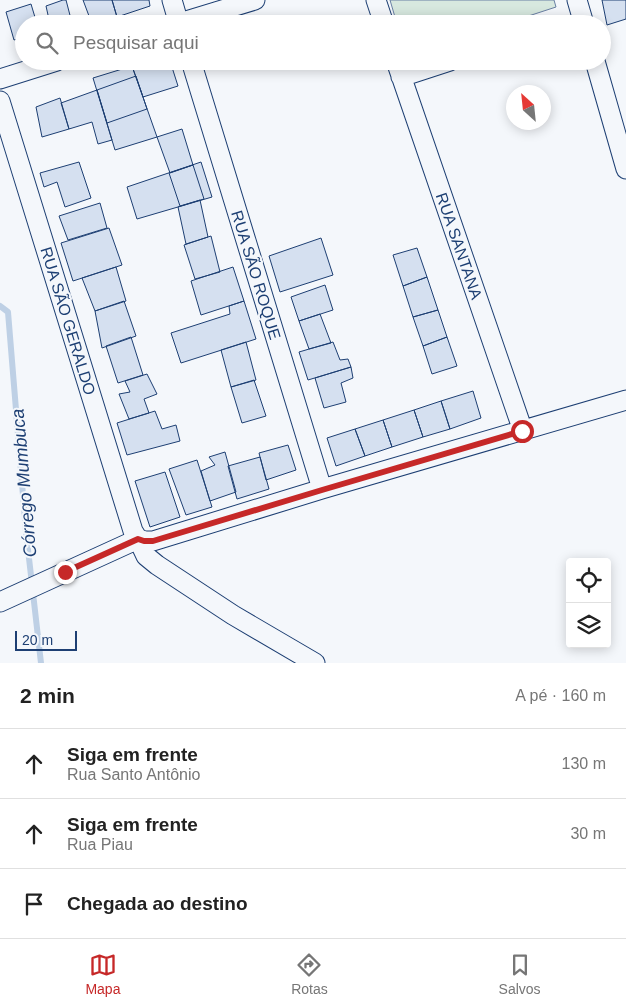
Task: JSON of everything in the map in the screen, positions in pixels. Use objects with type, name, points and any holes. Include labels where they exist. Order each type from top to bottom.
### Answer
[{"type":"street","points":[[172,0],[176,15]]},
{"type":"street","points":[[205,15],[255,0]]},
{"type":"street","points":[[376,0],[381,15]]},
{"type":"street","points":[[577,0],[578,15]]},
{"type":"street","points":[[0,79],[28,70]]},
{"type":"street","name":"RUA SÃO ROQUE","points":[[194,70],[322,490]]},
{"type":"street","name":"RUA SANTANA","points":[[399,70],[522,431]]},
{"type":"street","points":[[598,70],[626,169]]},
{"type":"street","name":"RUA SÃO GERALDO","points":[[0,101],[133,531],[146,556],[233,615],[315,663]]},
{"type":"street","points":[[0,602],[138,539],[153,541],[626,400]]},
{"type":"shaded area","points":[[390,0],[554,0],[556,7],[532,15],[394,15]]},
{"type":"building","points":[[66,0],[70,15],[48,15],[46,6]]},
{"type":"building","points":[[83,0],[112,0],[116,15],[89,15]]},
{"type":"building","points":[[112,0],[149,0],[150,6],[123,15],[116,15]]},
{"type":"building","points":[[602,0],[626,0],[626,19],[611,24],[611,15],[605,15]]},
{"type":"building","points":[[31,4],[34,15],[15,15],[15,40],[14,40],[6,12]]},
{"type":"building","points":[[119,70],[133,70],[157,137],[115,150],[93,78]]},
{"type":"building","points":[[133,70],[173,70],[178,86],[143,97]]},
{"type":"building","points":[[136,76],[147,109],[107,123],[97,90]]},
{"type":"building","points":[[97,90],[112,140],[98,144],[92,122],[69,129],[61,103]]},
{"type":"building","points":[[60,98],[69,129],[42,137],[36,107]]},
{"type":"building","points":[[182,129],[193,165],[170,173],[157,137]]},
{"type":"building","points":[[79,162],[91,198],[65,207],[57,182],[44,187],[40,173]]},
{"type":"building","points":[[201,162],[212,197],[137,219],[127,187]]},
{"type":"building","points":[[193,165],[204,199],[180,206],[169,173]]},
{"type":"building","points":[[200,200],[208,237],[186,244],[178,207]]},
{"type":"building","points":[[100,203],[107,228],[68,240],[59,216]]},
{"type":"building","points":[[109,228],[122,265],[73,281],[61,243]]},
{"type":"building","points":[[211,236],[220,272],[195,279],[184,245]]},
{"type":"building","points":[[321,238],[333,275],[280,292],[269,256]]},
{"type":"building","points":[[417,248],[427,277],[403,286],[393,255]]},
{"type":"building","points":[[116,267],[126,301],[95,311],[82,278]]},
{"type":"building","points":[[233,267],[244,301],[201,315],[191,281]]},
{"type":"building","points":[[427,277],[438,310],[413,317],[403,286]]},
{"type":"building","points":[[325,285],[333,310],[299,321],[291,297]]},
{"type":"building","points":[[124,301],[136,336],[102,348],[95,311]]},
{"type":"building","points":[[244,301],[256,339],[181,363],[171,333],[230,314],[229,306]]},
{"type":"building","points":[[438,310],[447,337],[423,346],[413,317]]},
{"type":"building","points":[[320,314],[331,343],[309,349],[299,321]]},
{"type":"building","points":[[131,337],[143,375],[118,383],[106,346]]},
{"type":"building","points":[[447,337],[457,366],[432,374],[423,346]]},
{"type":"building","points":[[246,342],[256,380],[231,387],[221,350]]},
{"type":"building","points":[[333,342],[340,360],[348,359],[351,367],[308,380],[299,352]]},
{"type":"building","points":[[351,367],[353,378],[341,383],[346,402],[324,408],[315,378]]},
{"type":"building","points":[[147,374],[157,394],[144,399],[149,413],[129,419],[119,394],[130,392],[125,381]]},
{"type":"building","points":[[254,380],[266,416],[242,423],[231,387]]},
{"type":"building","points":[[473,391],[481,418],[450,429],[441,401]]},
{"type":"building","points":[[441,401],[450,429],[423,437],[414,410]]},
{"type":"building","points":[[414,410],[423,437],[392,447],[383,420]]},
{"type":"building","points":[[155,411],[162,429],[176,425],[180,441],[127,455],[117,423]]},
{"type":"building","points":[[383,420],[392,447],[365,456],[355,429]]},
{"type":"building","points":[[355,429],[365,456],[336,466],[327,438]]},
{"type":"building","points":[[288,445],[296,470],[266,480],[259,453]]},
{"type":"building","points":[[225,452],[236,492],[210,501],[201,471],[215,465],[209,457]]},
{"type":"building","points":[[260,457],[269,489],[237,499],[228,466]]},
{"type":"building","points":[[197,460],[212,507],[186,515],[169,469]]},
{"type":"building","points":[[165,472],[180,517],[150,527],[135,481]]},
{"type":"waterway","name":"Córrego Mumbuca","points":[[0,306],[8,312],[26,532],[41,663]]},
{"type":"route","points":[[65,572],[138,539],[153,541],[522,431]]}]
